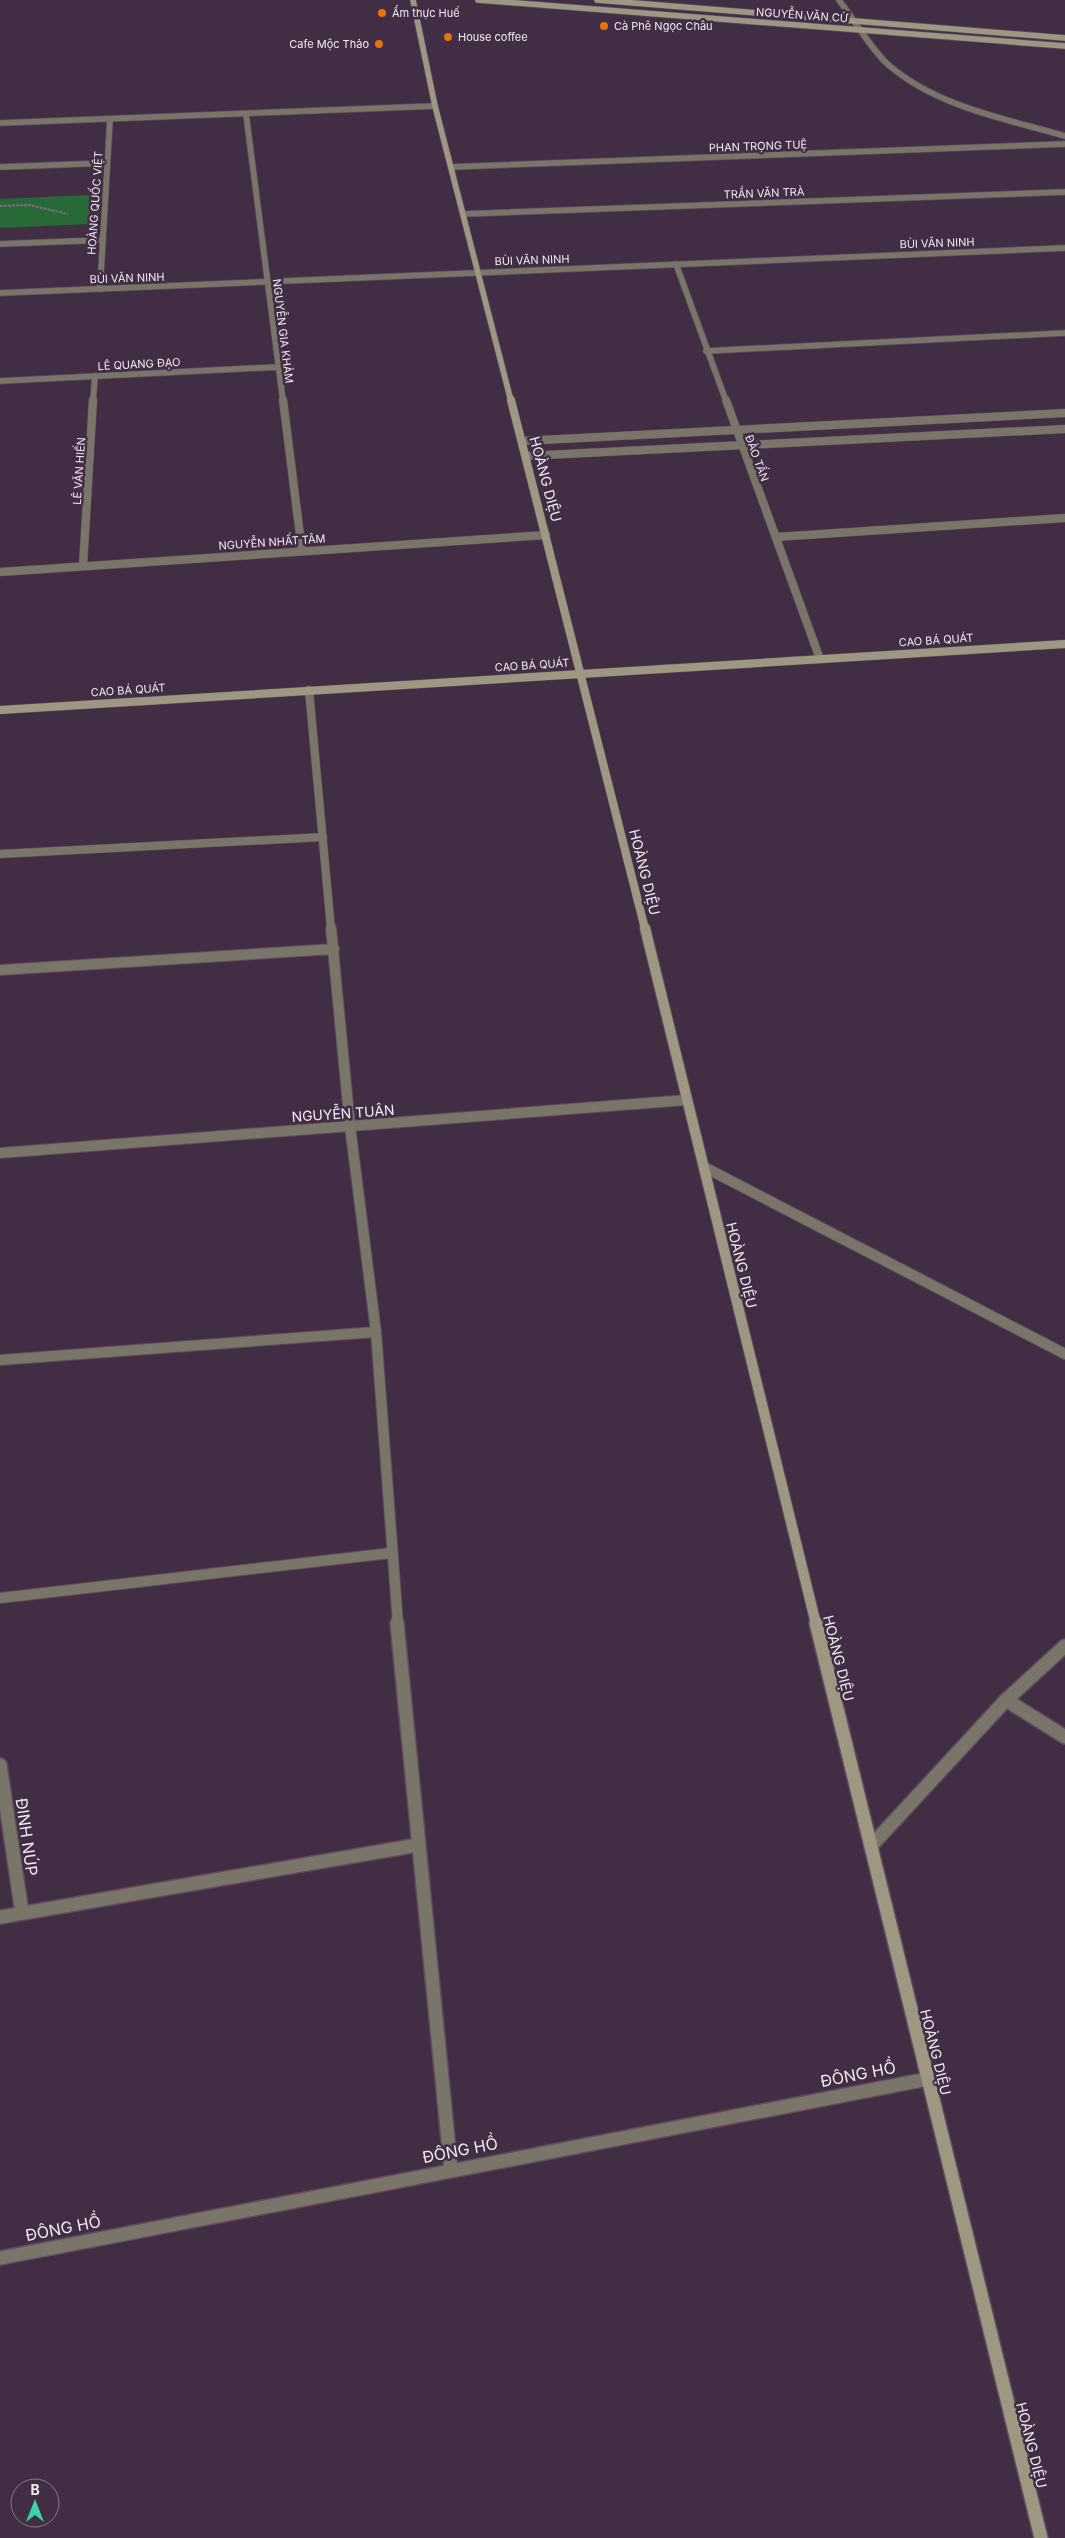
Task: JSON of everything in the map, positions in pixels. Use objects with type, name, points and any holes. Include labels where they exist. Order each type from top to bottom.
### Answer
[{"type":"street","name":"HOÀNG DIỆU","points":[[413,0],[435,106],[582,674],[1041,2538]]},
{"type":"street","name":"NGUYỄN VĂN CỪ","points":[[478,0],[1065,46]]},
{"type":"street","name":"NGUYỄN VĂN CỪ","points":[[597,0],[1065,38]]},
{"type":"street","points":[[839,0],[889,66],[930,93],[991,115],[1065,136]]},
{"type":"street","points":[[0,123],[435,106]]},
{"type":"street","name":"NGUYỄN GIA KHẢM","points":[[246,114],[302,551]]},
{"type":"street","name":"HOÀNG QUỐC VIỆT","points":[[100,289],[110,119]]},
{"type":"street","name":"PHAN TRỌNG TUỆ","points":[[451,168],[1065,144]]},
{"type":"street","points":[[0,168],[107,163]]},
{"type":"street","name":"TRẦN VĂN TRÀ","points":[[463,214],[1065,192]]},
{"type":"street","points":[[0,244],[102,240]]},
{"type":"street","name":"BÙI VĂN NINH","points":[[0,293],[1065,248]]},
{"type":"street","name":"ĐÀO TẤN","points":[[676,264],[706,351],[820,659]]},
{"type":"street","points":[[706,351],[1065,333]]},
{"type":"street","name":"LÊ QUANG ĐẠO","points":[[0,381],[278,367]]},
{"type":"street","name":"LÊ VĂN HIẾN","points":[[83,566],[94,376]]},
{"type":"street","points":[[522,441],[1065,413]]},
{"type":"street","points":[[526,456],[1065,429]]},
{"type":"street","points":[[776,537],[1065,518]]},
{"type":"street","name":"NGUYỄN NHẤT TÂM","points":[[0,572],[546,535]]},
{"type":"street","name":"CAO BÁ QUÁT","points":[[0,710],[1065,644]]},
{"type":"street","points":[[309,690],[350,1126],[376,1332],[391,1553],[451,2170]]},
{"type":"street","points":[[0,854],[323,837]]},
{"type":"street","points":[[0,970],[334,949]]},
{"type":"street","name":"NGUYỄN TUÂN","points":[[0,1153],[687,1100]]},
{"type":"street","points":[[704,1167],[1065,1354]]},
{"type":"street","points":[[0,1360],[376,1332]]},
{"type":"street","points":[[0,1598],[391,1553]]},
{"type":"street","points":[[871,1846],[1006,1700],[1065,1646]]},
{"type":"street","points":[[1006,1700],[1065,1737]]},
{"type":"street","name":"ĐINH NÚP","points":[[0,1765],[22,1913]]},
{"type":"street","points":[[0,1917],[418,1845]]},
{"type":"street","name":"ĐÔNG HỒ","points":[[0,2258],[928,2079]]},
{"type":"path","points":[[0,206],[29,204],[76,215],[104,210]]},
{"type":"green space","points":[[90,195],[90,224],[0,228],[0,199]]},
{"type":"place","name":"Ẩm thực Huế","points":[[382,13]]},
{"type":"place","name":"Cà Phê Ngọc Châu","points":[[604,26]]},
{"type":"place","name":"House coffee","points":[[448,37]]},
{"type":"place","name":"Cafe Mộc Thảo","points":[[379,44]]}]
